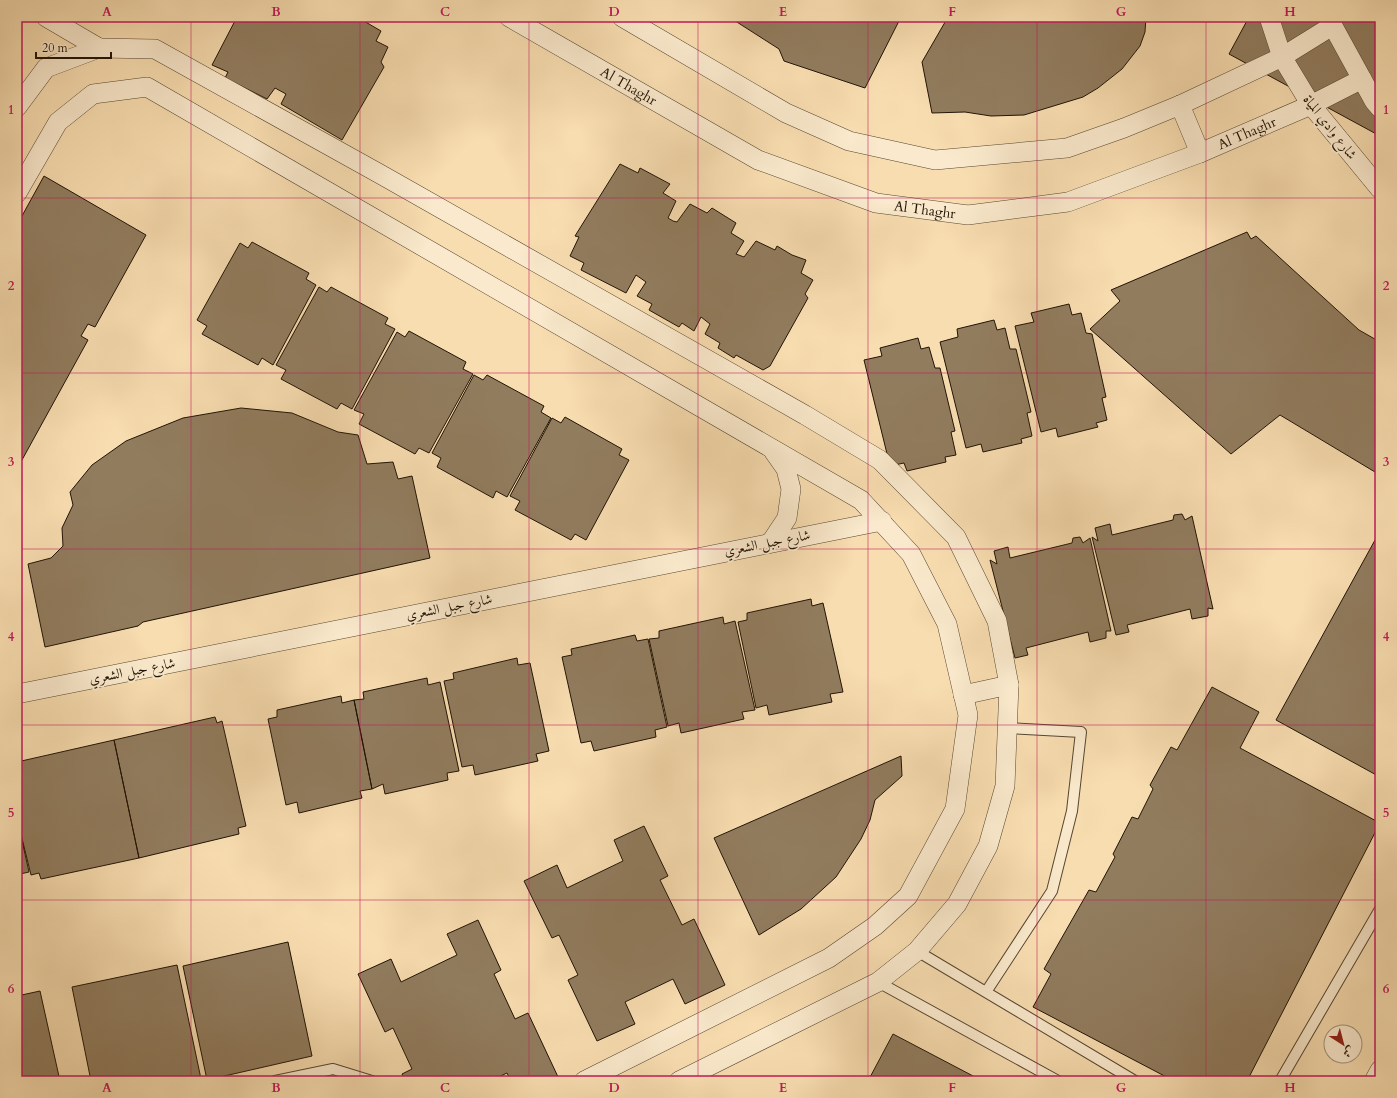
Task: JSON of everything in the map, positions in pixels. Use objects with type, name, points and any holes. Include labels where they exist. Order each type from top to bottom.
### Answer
[{"type":"street","points":[[46,17],[99,48]]},
{"type":"street","name":"Al Thaghr","points":[[509,17],[758,160],[876,202],[968,214],[1068,202],[1200,152],[1310,106],[1362,79]]},
{"type":"street","points":[[622,17],[786,113],[849,141],[934,160],[1067,148],[1124,128],[1180,105],[1282,57],[1330,22],[1380,108]]},
{"type":"street","name":"شارع وادي المياة","points":[[1269,17],[1282,57],[1310,106],[1380,189]]},
{"type":"street","points":[[17,107],[46,68],[99,48],[156,49],[387,177],[805,415],[880,460],[956,537],[997,621],[1009,685],[1005,786],[988,846],[957,904],[917,951],[878,982],[679,1081]]},
{"type":"street","points":[[17,194],[58,122],[92,94],[147,87],[861,500],[911,554],[947,624],[968,715],[955,809],[908,896],[875,926],[829,958],[584,1081]]},
{"type":"street","points":[[1180,105],[1200,152]]},
{"type":"street","points":[[770,448],[786,469],[791,489],[787,518],[771,542]]},
{"type":"street","name":"شارع جبل الشعري","points":[[17,694],[882,521]]},
{"type":"street","points":[[964,694],[1009,685]]},
{"type":"street","points":[[1374,1081],[1380,1070]]},
{"type":"lane","points":[[986,992],[1052,891],[1072,811],[1081,732],[1007,728]]},
{"type":"lane","points":[[1280,1081],[1380,909]]},
{"type":"lane","points":[[917,951],[1135,1081]]},
{"type":"lane","points":[[878,982],[1058,1081]]},
{"type":"lane","points":[[275,1081],[333,1069],[372,1081]]},
{"type":"building","points":[[237,17],[345,17],[350,19],[352,17],[357,17],[381,31],[376,41],[388,47],[381,62],[384,67],[342,140],[281,104],[286,94],[275,88],[267,99],[225,78],[228,72],[212,65]]},
{"type":"building","points":[[729,17],[901,17],[865,88],[784,61],[779,49]]},
{"type":"building","points":[[948,17],[1146,17],[1145,32],[1140,46],[1122,69],[1098,88],[1083,97],[1024,115],[991,116],[965,112],[932,113],[922,62]]},
{"type":"building","points":[[1249,17],[1380,17],[1380,136],[1229,54]]},
{"type":"building","points":[[620,164],[638,173],[640,168],[670,184],[663,193],[676,201],[668,218],[673,221],[677,222],[690,204],[707,213],[712,208],[736,223],[731,233],[744,241],[736,254],[744,257],[756,241],[775,250],[777,246],[792,255],[806,260],[801,273],[813,280],[805,294],[808,298],[770,366],[763,370],[736,355],[734,358],[718,348],[720,343],[705,334],[710,324],[701,317],[694,331],[682,323],[679,327],[649,310],[652,304],[637,296],[646,282],[636,275],[626,293],[581,270],[584,263],[570,256],[579,237],[575,236]]},
{"type":"building","points":[[44,176],[146,235],[95,327],[88,324],[81,336],[88,340],[17,469],[17,225]]},
{"type":"building","points":[[1247,232],[1251,239],[1256,236],[1359,330],[1380,342],[1380,475],[1280,415],[1231,454],[1090,329],[1120,301],[1111,290]]},
{"type":"building","points":[[252,242],[309,273],[306,279],[316,285],[273,365],[262,358],[258,365],[202,334],[207,326],[197,320],[240,243],[248,248]]},
{"type":"building","points":[[319,287],[327,292],[331,287],[388,318],[385,324],[395,329],[352,409],[341,403],[337,409],[281,379],[286,370],[276,365]]},
{"type":"building","points":[[1069,304],[1072,315],[1081,313],[1086,333],[1092,334],[1106,397],[1102,398],[1107,420],[1096,423],[1098,427],[1058,437],[1056,428],[1041,432],[1015,326],[1034,322],[1031,313]]},
{"type":"building","points":[[994,320],[997,330],[1005,328],[1010,349],[1016,349],[1031,412],[1027,413],[1032,436],[1021,439],[1022,443],[983,452],[981,444],[966,448],[940,342],[958,337],[957,329]]},
{"type":"building","points":[[409,331],[466,362],[463,369],[473,374],[429,453],[419,448],[415,454],[359,424],[364,414],[354,410],[397,332],[405,337]]},
{"type":"building","points":[[918,338],[921,349],[929,347],[935,368],[940,368],[955,431],[951,432],[956,455],[945,457],[946,462],[907,471],[904,463],[890,466],[864,360],[882,356],[880,348]]},
{"type":"building","points":[[474,375],[483,380],[487,375],[544,406],[541,412],[551,418],[507,497],[496,491],[493,498],[437,467],[441,458],[432,453]]},
{"type":"building","points":[[241,408],[292,413],[338,432],[358,435],[367,464],[393,462],[398,479],[412,476],[430,558],[143,622],[138,626],[45,647],[28,564],[51,558],[63,546],[62,528],[73,505],[70,492],[92,465],[126,441],[183,418]]},
{"type":"building","points":[[565,417],[622,449],[619,455],[629,460],[586,540],[575,534],[571,540],[515,510],[520,501],[510,496],[552,418],[561,423]]},
{"type":"building","points":[[1182,514],[1185,520],[1192,516],[1213,609],[1208,608],[1208,616],[1192,619],[1190,609],[1127,625],[1129,632],[1116,635],[1092,537],[1098,541],[1095,528],[1110,524],[1112,535],[1173,520],[1174,515]]},
{"type":"building","points":[[1380,531],[1380,777],[1276,720]]},
{"type":"building","points":[[1080,537],[1083,543],[1090,538],[1111,631],[1106,631],[1106,638],[1090,642],[1088,632],[1026,648],[1028,655],[1015,658],[990,560],[997,564],[994,551],[1008,547],[1010,558],[1072,543],[1073,538]]},
{"type":"building","points":[[811,599],[812,606],[823,603],[843,692],[830,694],[832,702],[769,715],[767,705],[756,708],[738,622],[747,620],[747,613]]},
{"type":"building","points":[[723,617],[724,624],[735,621],[755,710],[742,712],[744,719],[681,733],[679,723],[668,726],[649,639],[659,638],[659,631]]},
{"type":"building","points":[[635,635],[637,641],[648,639],[667,727],[655,730],[656,737],[594,751],[591,741],[581,743],[562,657],[572,655],[571,649]]},
{"type":"building","points":[[517,658],[518,665],[530,663],[549,751],[536,754],[538,761],[475,775],[473,765],[462,767],[444,681],[454,679],[453,673]]},
{"type":"building","points":[[427,678],[428,685],[440,682],[459,771],[447,773],[448,780],[385,794],[383,784],[372,789],[354,700],[364,699],[363,692]]},
{"type":"building","points":[[1212,687],[1259,712],[1240,748],[1380,823],[1247,1081],[1174,1081],[1033,1007],[1051,974],[1044,969],[1089,890],[1096,892],[1115,857],[1113,854],[1132,817],[1138,819],[1153,789],[1150,785],[1171,747],[1177,750]]},
{"type":"building","points":[[341,696],[342,703],[354,700],[372,789],[360,791],[362,798],[299,813],[297,802],[286,805],[268,719],[277,717],[277,710]]},
{"type":"building","points":[[215,717],[217,723],[222,721],[246,826],[238,828],[239,834],[139,858],[114,740]]},
{"type":"building","points":[[114,740],[139,858],[41,879],[39,873],[31,875],[17,818],[17,762]]},
{"type":"building","points":[[901,756],[902,776],[875,800],[870,820],[861,839],[836,877],[801,909],[759,935],[714,838]]},
{"type":"building","points":[[17,818],[29,872],[20,874],[22,879],[17,881]]},
{"type":"building","points":[[644,826],[668,876],[660,880],[682,925],[694,919],[725,985],[685,1004],[673,979],[625,1002],[635,1024],[597,1041],[568,980],[578,975],[559,935],[552,938],[524,881],[557,865],[567,888],[623,861],[614,840]]},
{"type":"building","points":[[478,920],[501,970],[494,974],[515,1019],[528,1013],[559,1079],[555,1081],[511,1081],[507,1073],[490,1081],[405,1081],[402,1074],[412,1069],[393,1028],[385,1032],[358,974],[391,959],[401,982],[457,955],[447,934]]},
{"type":"building","points":[[288,942],[312,1056],[207,1080],[183,966]]},
{"type":"building","points":[[177,965],[201,1079],[193,1081],[91,1081],[72,987]]},
{"type":"building","points":[[40,991],[60,1081],[17,1081],[17,996]]},
{"type":"building","points":[[893,1034],[975,1077],[973,1081],[868,1081]]}]
